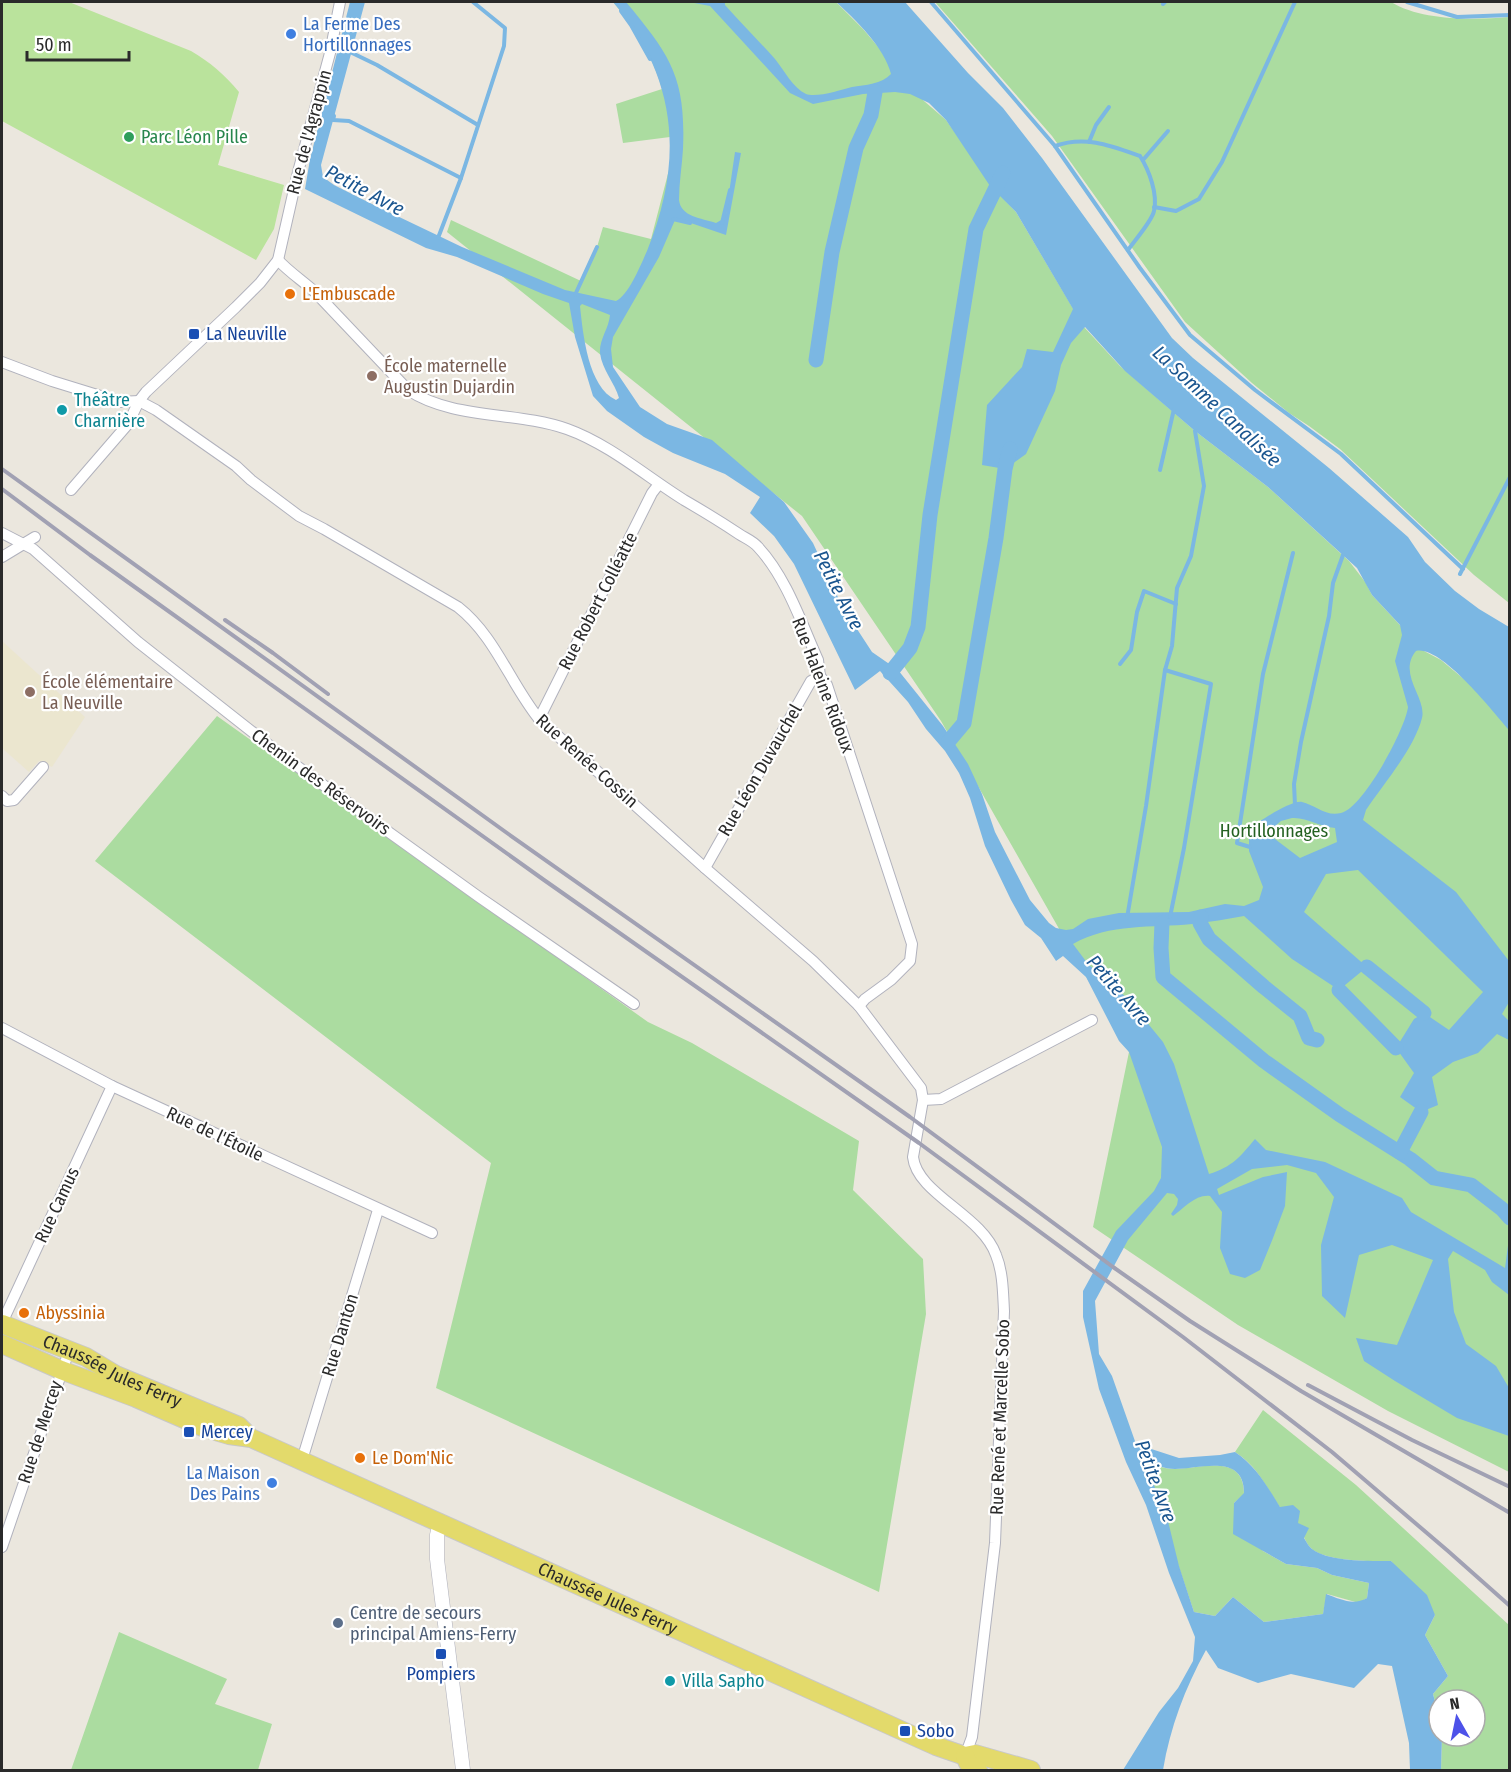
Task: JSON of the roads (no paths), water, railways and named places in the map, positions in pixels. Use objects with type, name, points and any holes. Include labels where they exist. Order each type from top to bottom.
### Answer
[{"type":"main road","name":"Chaussée Jules Ferry","points":[[2,1323],[89,1359],[116,1375],[238,1426],[251,1438]]},
{"type":"main road","name":"Chaussée Jules Ferry","points":[[2,1344],[205,1428],[251,1438],[936,1746],[965,1756],[975,1754],[1003,1767],[1031,1770]]},
{"type":"main road","name":"Chaussée Jules Ferry","points":[[965,1756],[968,1763],[978,1770]]},
{"type":"street","name":"Rue de l'Agrappin","points":[[278,260],[298,172],[330,53],[340,2]]},
{"type":"street","name":"Rue Haleine Ridoux","points":[[278,260],[287,270],[299,277],[408,390],[420,398],[452,407],[567,429],[637,468],[756,545],[786,590],[818,660],[820,676],[830,695],[912,944],[910,961],[859,1006]]},
{"type":"street","points":[[71,490],[128,424],[146,392],[260,283],[278,260]]},
{"type":"street","points":[[2,362],[52,381],[120,402],[139,401]]},
{"type":"street","name":"Rue Renée Cossin","points":[[139,401],[156,410],[236,466],[299,516],[458,607],[486,634],[517,690],[539,719],[813,961],[859,1006]]},
{"type":"street","name":"Rue Robert Colléatte","points":[[539,719],[659,484]]},
{"type":"street","name":"Chemin des Réservoirs","points":[[2,533],[33,549],[138,642],[283,756],[479,897],[634,1004]]},
{"type":"street","points":[[2,557],[35,537]]},
{"type":"street","name":"Rue Léon Duvauchel","points":[[705,868],[811,681],[820,676]]},
{"type":"street","points":[[2,796],[7,801],[14,800],[44,767]]},
{"type":"street","points":[[859,1006],[913,1075],[921,1088],[922,1105],[941,1099],[1092,1020]]},
{"type":"street","name":"Rue de l'Étoile","points":[[2,1028],[112,1086],[432,1233]]},
{"type":"street","name":"Rue Camus","points":[[2,1323],[112,1086]]},
{"type":"street","name":"Rue René et Marcelle Sobo","points":[[922,1105],[913,1157],[918,1174],[924,1182],[967,1217],[982,1234],[996,1254],[1003,1289],[995,1543],[973,1731],[965,1756]]},
{"type":"street","name":"Rue Danton","points":[[302,1461],[378,1210]]},
{"type":"street","name":"Rue de Mercey","points":[[2,1547],[69,1351]]},
{"type":"street","points":[[440,1523],[437,1535],[437,1559],[463,1770]]},
{"type":"water","name":"La Somme Canalisée","points":[[350,2],[365,2],[321,165],[323,177],[334,185],[462,247],[565,290],[616,301],[630,286],[647,251],[659,217],[670,152],[668,121],[662,90],[651,60],[635,31],[613,2],[626,2],[654,37],[672,68],[678,85],[683,124],[679,200],[684,210],[693,216],[716,223],[723,219],[726,214],[735,152],[741,153],[726,235],[679,219],[675,220],[659,257],[613,337],[611,349],[613,367],[640,407],[667,424],[712,440],[784,502],[813,543],[842,606],[872,652],[898,670],[943,726],[968,764],[982,794],[995,832],[1030,900],[1056,928],[1073,929],[1088,919],[1119,913],[1189,912],[1225,904],[1244,906],[1259,900],[1263,887],[1249,851],[1249,828],[1297,802],[1307,803],[1330,813],[1341,813],[1360,798],[1382,767],[1399,733],[1408,707],[1395,661],[1402,635],[1400,625],[1372,595],[1357,568],[1268,487],[1195,431],[1125,371],[1085,327],[1071,343],[1061,365],[1055,391],[1026,454],[1005,469],[982,465],[987,405],[1022,367],[1027,349],[1053,352],[1073,309],[1016,212],[990,186],[946,120],[929,103],[910,94],[895,92],[863,94],[813,104],[790,93],[710,6],[689,2],[725,2],[725,5],[775,59],[797,88],[806,94],[816,95],[873,84],[891,74],[876,44],[836,2],[905,2],[968,73],[1003,108],[1042,158],[1172,338],[1193,358],[1329,468],[1408,537],[1425,562],[1455,591],[1509,627],[1509,730],[1452,669],[1427,652],[1416,651],[1410,668],[1422,710],[1422,718],[1406,754],[1366,810],[1363,820],[1456,892],[1509,961],[1509,1002],[1502,1014],[1509,1021],[1509,1040],[1497,1034],[1478,1053],[1453,1062],[1432,1077],[1438,1105],[1421,1112],[1400,1097],[1414,1073],[1396,1048],[1414,1019],[1424,1013],[1449,1030],[1483,992],[1358,870],[1326,874],[1304,912],[1367,967],[1339,990],[1292,959],[1244,916],[1192,924],[1116,929],[1087,937],[1073,944],[1088,964],[1127,998],[1163,1042],[1174,1064],[1209,1174],[1235,1161],[1255,1139],[1266,1150],[1325,1162],[1402,1198],[1411,1212],[1505,1268],[1509,1238],[1509,1295],[1492,1282],[1485,1270],[1453,1251],[1448,1259],[1454,1312],[1466,1344],[1496,1366],[1509,1388],[1509,1436],[1457,1418],[1364,1361],[1356,1338],[1397,1345],[1433,1260],[1392,1245],[1359,1255],[1345,1318],[1322,1296],[1321,1245],[1334,1197],[1316,1173],[1287,1165],[1252,1169],[1217,1189],[1219,1195],[1263,1177],[1287,1172],[1285,1206],[1273,1238],[1260,1270],[1245,1278],[1230,1274],[1220,1248],[1222,1212],[1210,1196],[1195,1199],[1173,1216],[1171,1214],[1178,1199],[1174,1194],[1167,1193],[1128,1240],[1095,1301],[1099,1354],[1112,1376],[1136,1444],[1179,1458],[1235,1452],[1255,1470],[1280,1507],[1293,1505],[1300,1511],[1298,1523],[1309,1528],[1304,1538],[1312,1549],[1339,1559],[1391,1561],[1427,1595],[1435,1615],[1425,1635],[1448,1676],[1438,1688],[1427,1688],[1427,1748],[1442,1748],[1441,1770],[1410,1770],[1409,1743],[1392,1666],[1378,1664],[1354,1688],[1291,1674],[1258,1683],[1218,1668],[1206,1650],[1179,1708],[1163,1770],[1123,1770],[1159,1712],[1178,1688],[1193,1661],[1195,1637],[1169,1573],[1146,1505],[1126,1462],[1099,1389],[1083,1317],[1083,1291],[1116,1231],[1154,1191],[1161,1178],[1162,1147],[1129,1052],[1119,1041],[1086,977],[1063,956],[1056,961],[1041,938],[1025,925],[985,846],[970,798],[959,773],[908,702],[880,671],[855,690],[794,564],[774,536],[750,513],[760,497],[725,474],[673,453],[644,437],[607,411],[593,396],[575,337],[569,303],[457,257],[426,248],[305,189],[310,159]],"holes":[[[582,304],[610,315],[600,353],[603,365],[617,392],[619,398],[616,400],[599,384],[593,372],[583,331],[580,306]],[[1292,818],[1335,828],[1337,842],[1300,858],[1267,833],[1281,821]],[[1143,1460],[1171,1469],[1219,1466],[1237,1472],[1242,1480],[1244,1493],[1234,1503],[1233,1534],[1286,1564],[1317,1568],[1332,1575],[1369,1583],[1367,1598],[1352,1602],[1326,1594],[1323,1614],[1264,1622],[1233,1597],[1215,1616],[1194,1612],[1179,1566],[1166,1513]]]},
{"type":"waterway","points":[[438,238],[461,178],[504,46],[505,28],[473,2]]},
{"type":"waterway","points":[[931,2],[1055,146],[1190,335],[1255,390],[1341,454],[1463,569]]},
{"type":"waterway","points":[[1154,207],[1176,211],[1199,199],[1222,162],[1295,2]]},
{"type":"waterway","points":[[1407,2],[1457,17],[1510,15]]},
{"type":"waterway","name":"Petite Avre","points":[[621,11],[650,59]]},
{"type":"waterway","points":[[348,51],[377,65],[478,125]]},
{"type":"waterway","points":[[816,360],[832,252],[856,148],[871,115],[875,92]]},
{"type":"waterway","points":[[1089,142],[1096,125],[1109,107]]},
{"type":"waterway","points":[[331,113],[334,116],[333,120],[349,121],[461,178]]},
{"type":"waterway","points":[[1143,160],[1168,131]]},
{"type":"waterway","points":[[1055,146],[1077,142],[1098,143],[1140,156],[1152,182],[1155,204],[1150,220],[1128,250]]},
{"type":"waterway","points":[[890,673],[910,648],[918,627],[930,515],[976,229],[1003,173]]},
{"type":"waterway","points":[[722,223],[730,190]]},
{"type":"waterway","points":[[673,219],[690,223]]},
{"type":"waterway","points":[[575,295],[597,247]]},
{"type":"waterway","points":[[1160,470],[1174,409]]},
{"type":"waterway","points":[[1127,918],[1146,806],[1165,670],[1172,646],[1177,588],[1191,556],[1204,486],[1195,431]]},
{"type":"waterway","points":[[948,742],[964,723],[1010,449]]},
{"type":"waterway","points":[[1460,574],[1510,477]]},
{"type":"waterway","points":[[1250,847],[1237,843],[1263,674],[1293,553]]},
{"type":"waterway","points":[[1295,805],[1294,784],[1301,742],[1329,616],[1333,583],[1343,555]]},
{"type":"waterway","points":[[1120,664],[1131,650],[1137,612],[1144,591],[1176,604]]},
{"type":"waterway","points":[[1165,670],[1211,684],[1184,848],[1170,917]]},
{"type":"waterway","points":[[1201,917],[1200,923],[1209,939],[1300,1016],[1309,1038],[1317,1040]]},
{"type":"waterway","points":[[1162,923],[1163,977],[1264,1061],[1340,1115],[1410,1159],[1434,1178],[1471,1185],[1510,1218]]},
{"type":"waterway","points":[[1367,967],[1424,1013]]},
{"type":"waterway","points":[[1339,990],[1396,1048]]},
{"type":"waterway","points":[[1400,1152],[1421,1112]]},
{"type":"railway","points":[[2,469],[507,833],[910,1117],[1190,1321],[1301,1391],[1510,1513]]},
{"type":"railway","points":[[2,489],[90,555],[544,880],[919,1143],[1183,1337],[1332,1452],[1510,1606]]},
{"type":"railway","points":[[225,620],[328,694]]},
{"type":"railway","points":[[1308,1385],[1412,1440],[1510,1487]]},
{"type":"place","name":"La Ferme Des Hortillonnages","points":[[291,34]]},
{"type":"place","name":"Parc Léon Pille","points":[[129,137]]},
{"type":"place","name":"L'Embuscade","points":[[290,294]]},
{"type":"place","name":"La Neuville","points":[[194,334]]},
{"type":"place","name":"École maternelle Augustin Dujardin","points":[[372,376]]},
{"type":"place","name":"Théâtre Charnière","points":[[62,410]]},
{"type":"place","name":"École élémentaire La Neuville","points":[[30,692]]},
{"type":"place","name":"Abyssinia","points":[[24,1313]]},
{"type":"place","name":"Mercey","points":[[189,1432]]},
{"type":"place","name":"Le Dom'Nic","points":[[360,1458]]},
{"type":"place","name":"La Maison Des Pains","points":[[272,1483]]},
{"type":"place","name":"Centre de secours principal Amiens-Ferry","points":[[338,1623]]},
{"type":"place","name":"Pompiers","points":[[441,1654]]},
{"type":"place","name":"Villa Sapho","points":[[670,1681]]},
{"type":"place","name":"Sobo","points":[[905,1731]]},
{"type":"park label","name":"Hortillonnages","points":[[1274,831]]}]
